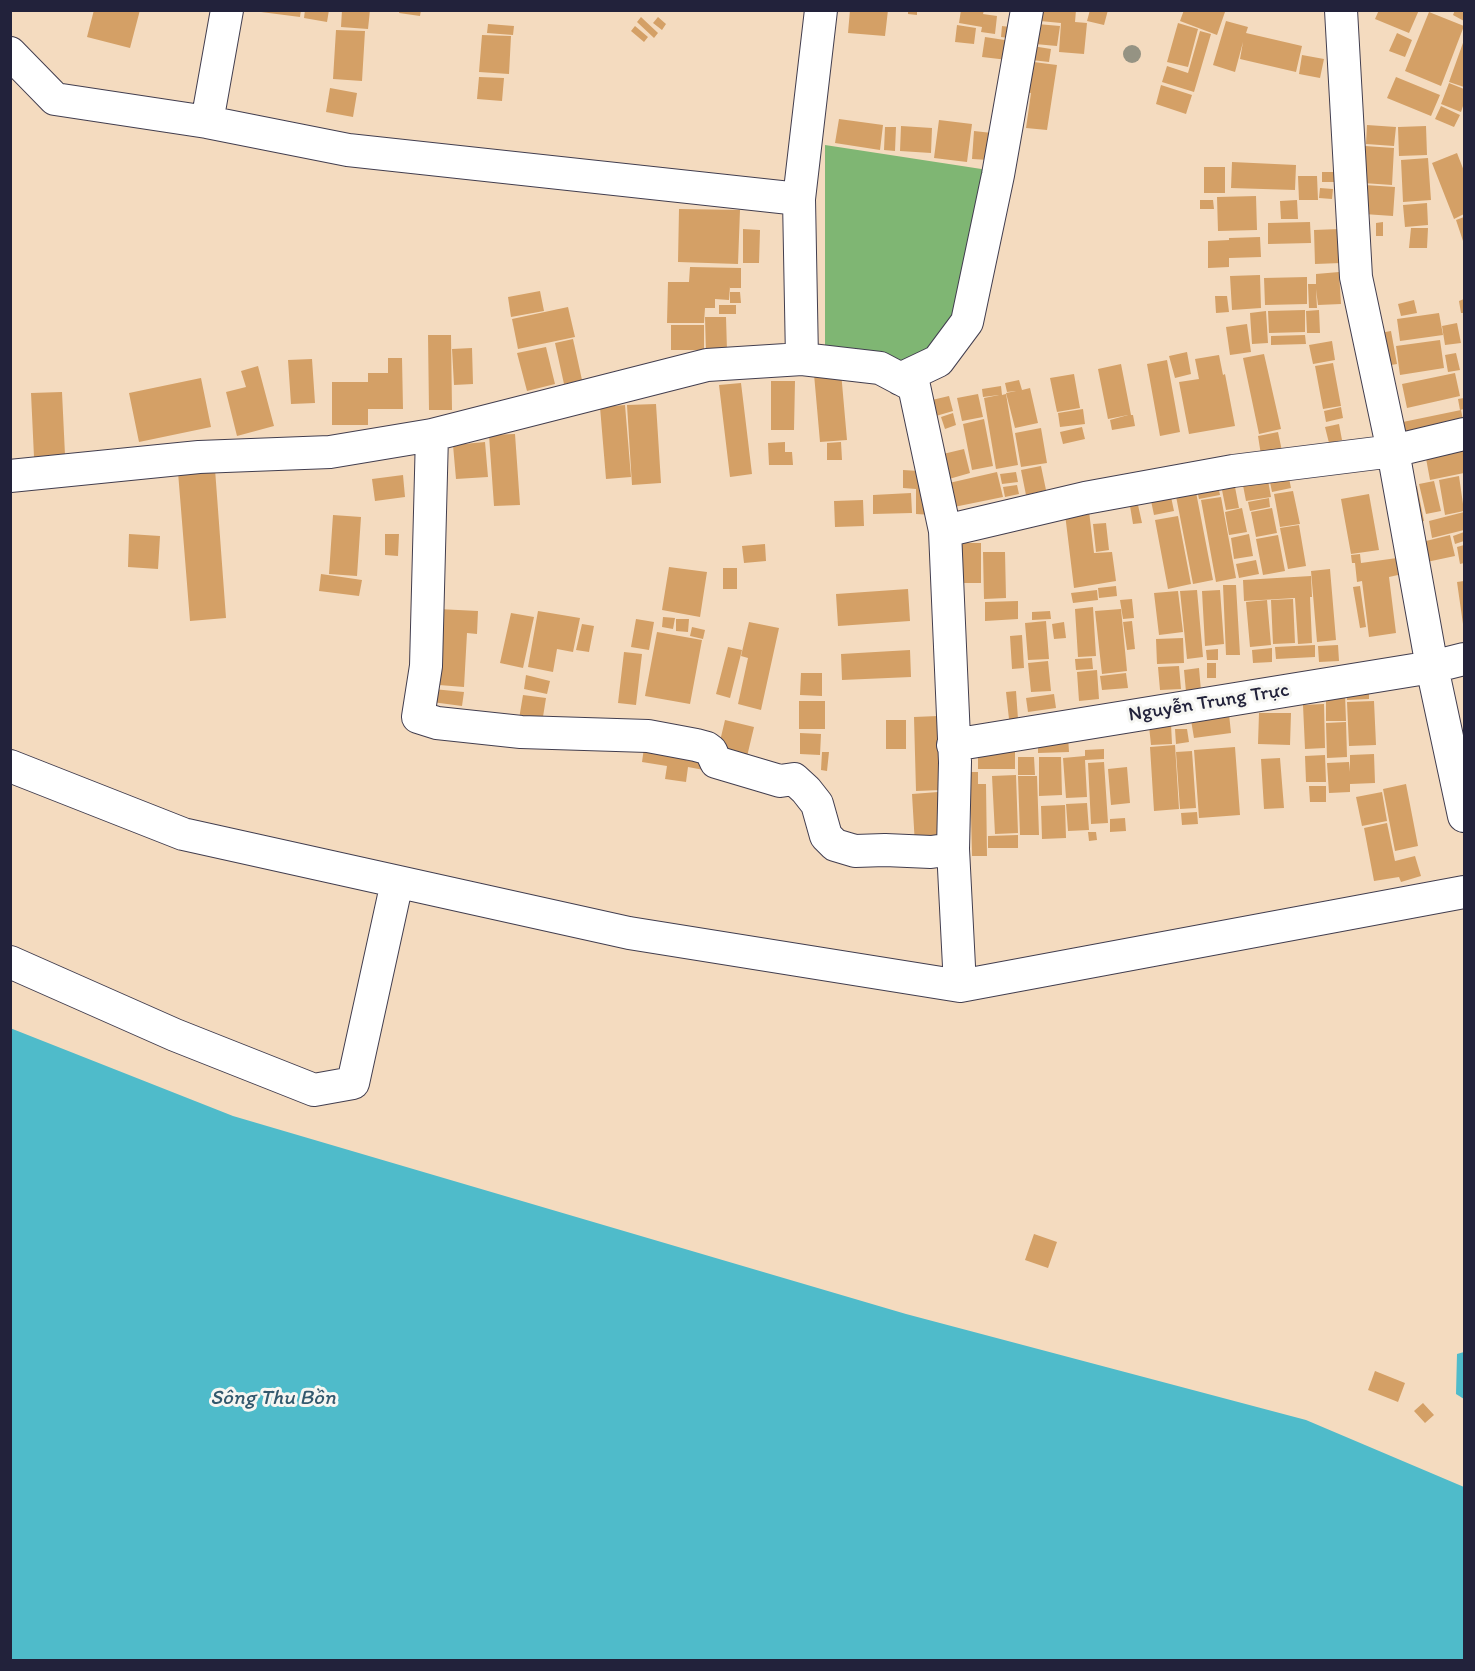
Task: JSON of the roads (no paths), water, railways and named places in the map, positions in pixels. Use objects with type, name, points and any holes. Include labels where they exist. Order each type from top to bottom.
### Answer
[{"type":"street","points":[[207,122],[226,10]]},
{"type":"street","points":[[802,359],[798,200],[821,10]]},
{"type":"street","points":[[900,379],[938,361],[967,322],[998,175],[1028,10]]},
{"type":"street","points":[[1333,12],[1356,277],[1393,451],[1432,667],[1464,816]]},
{"type":"street","points":[[10,53],[55,99],[207,122],[348,150],[798,200]]},
{"type":"street","points":[[10,476],[199,457],[330,452],[432,435],[707,365],[802,359],[880,368],[914,386],[945,531],[955,771],[953,849],[960,986]]},
{"type":"street","points":[[945,531],[1084,498],[1233,471],[1393,451],[1464,434]]},
{"type":"street","points":[[432,435],[426,666],[418,717],[437,723],[521,732],[648,735],[696,745],[711,751],[716,762],[780,781],[794,779],[817,804],[826,836],[835,845],[855,851],[931,852],[953,849]]},
{"type":"street","name":"Nguyễn Trung Trực","points":[[953,746],[1432,667],[1464,659]]},
{"type":"street","points":[[10,766],[183,834],[629,933],[960,986],[1464,892]]},
{"type":"street","points":[[10,962],[176,1035],[314,1090],[353,1083],[397,882]]},
{"type":"water","name":"Sông Thu Bồn","points":[[10,1028],[233,1116],[906,1314],[1306,1420],[1464,1487],[1464,1660],[11,1660]]},
{"type":"water","points":[[1464,1352],[1464,1399],[1456,1394],[1457,1354]]}]
